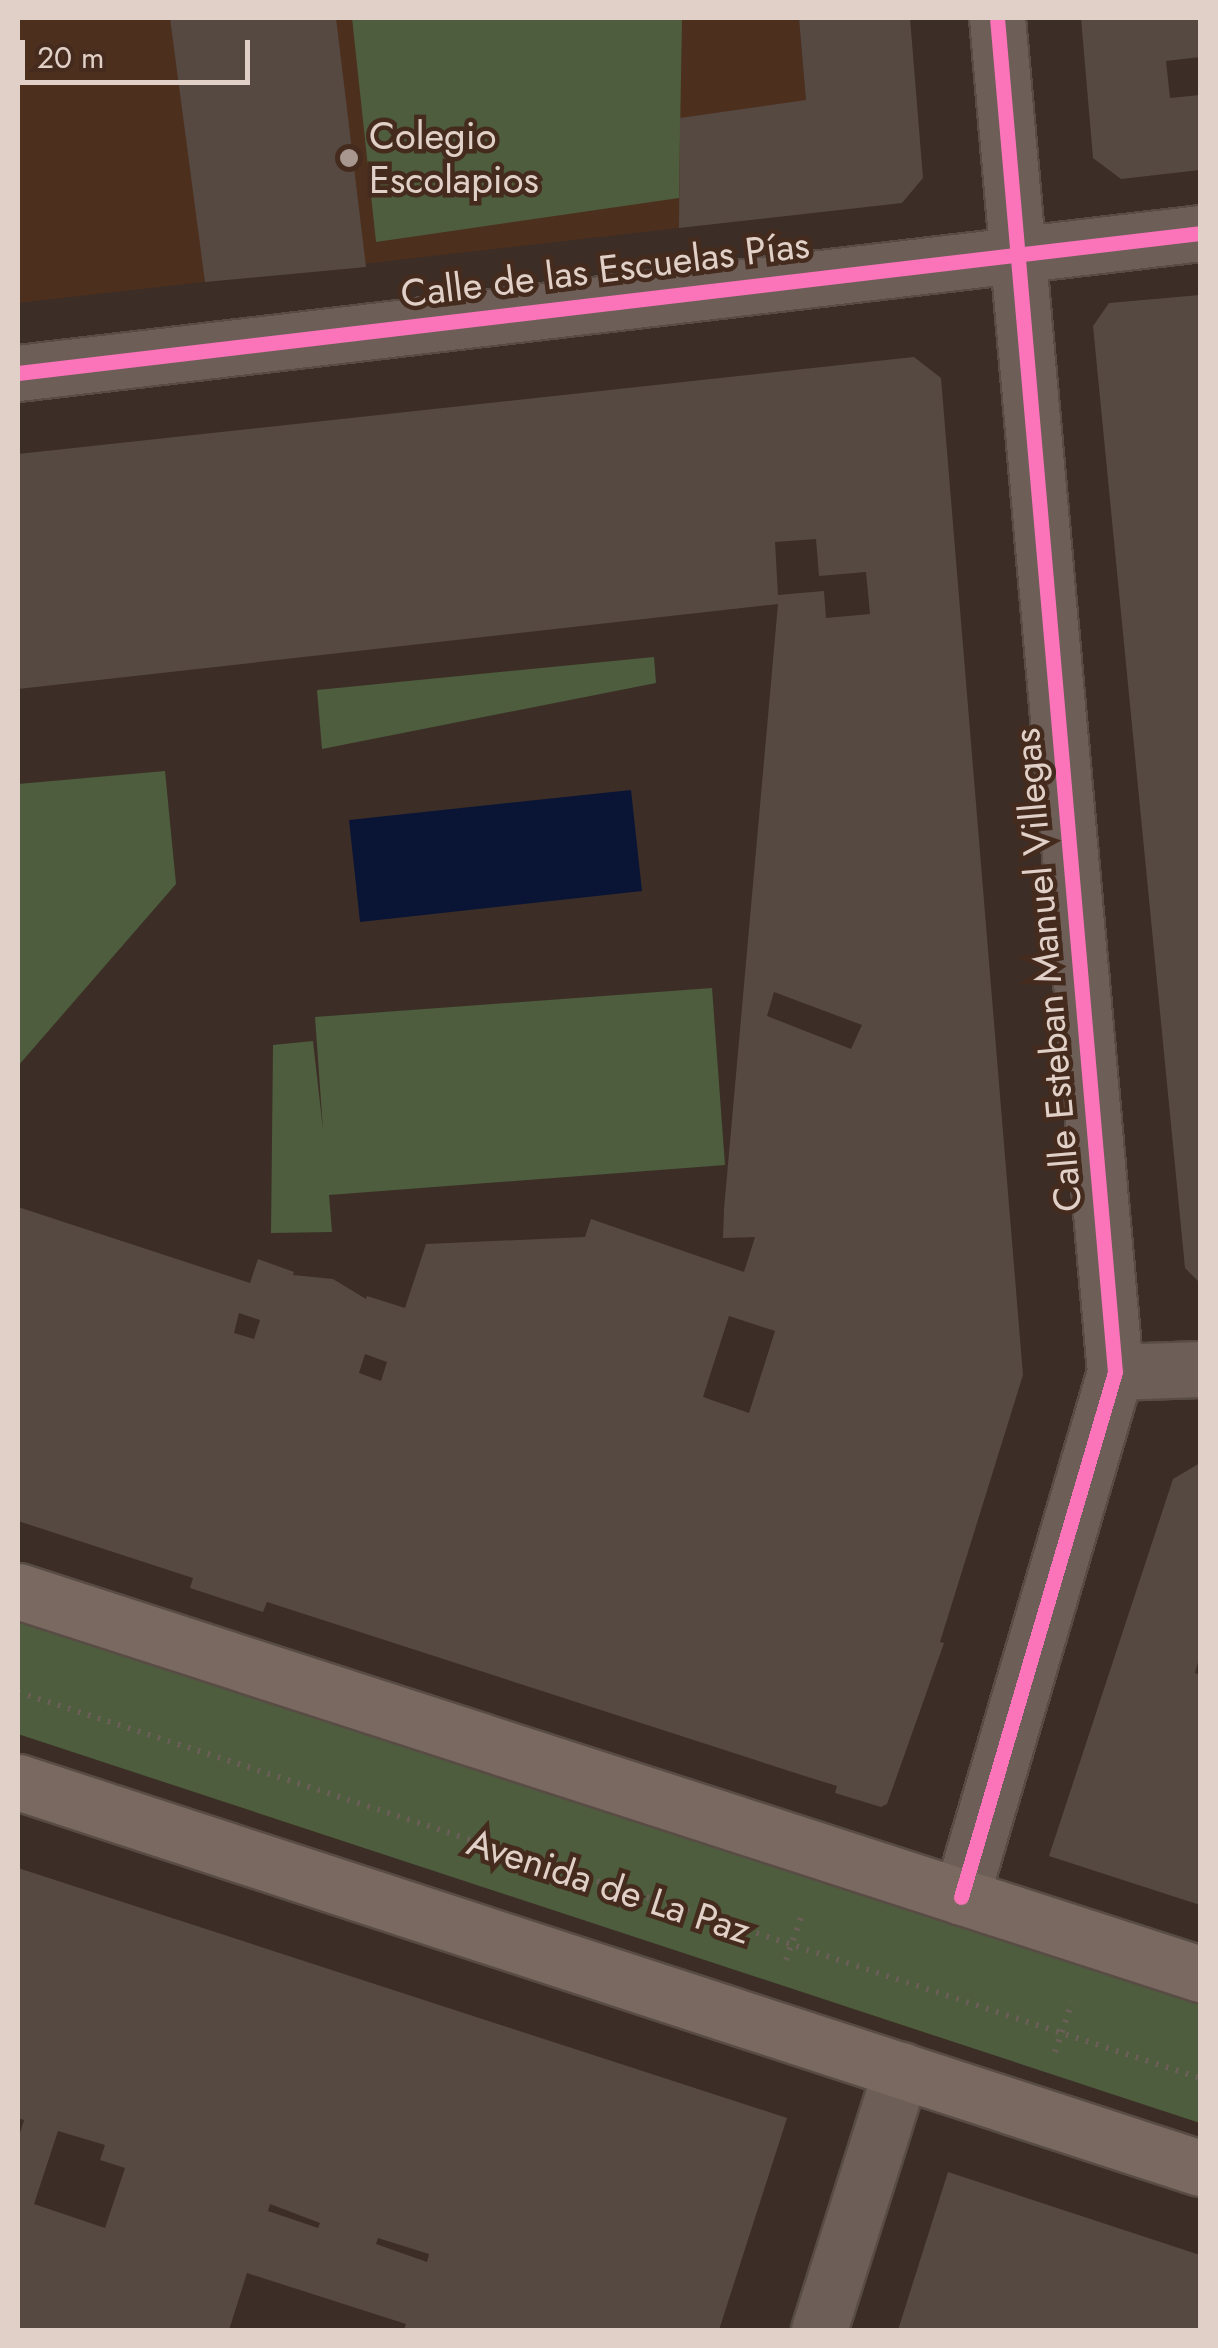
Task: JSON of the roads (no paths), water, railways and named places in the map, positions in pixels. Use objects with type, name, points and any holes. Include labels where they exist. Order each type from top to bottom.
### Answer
[{"type":"main road","points":[[18,1591],[1200,1974]]},
{"type":"main road","points":[[18,1782],[1200,2168]]},
{"type":"street","name":"Calle Esteban Manuel Villegas","points":[[962,1897],[1115,1372],[997,18]]},
{"type":"street","name":"Calle de las Escuelas Pías","points":[[18,374],[1200,233]]},
{"type":"street","points":[[1115,1372],[1200,1370]]},
{"type":"street","points":[[819,2330],[901,2070]]},
{"type":"water","points":[[631,790],[642,891],[360,922],[349,820]]},
{"type":"place","name":"Colegio Escolapios","points":[[349,158]]}]
